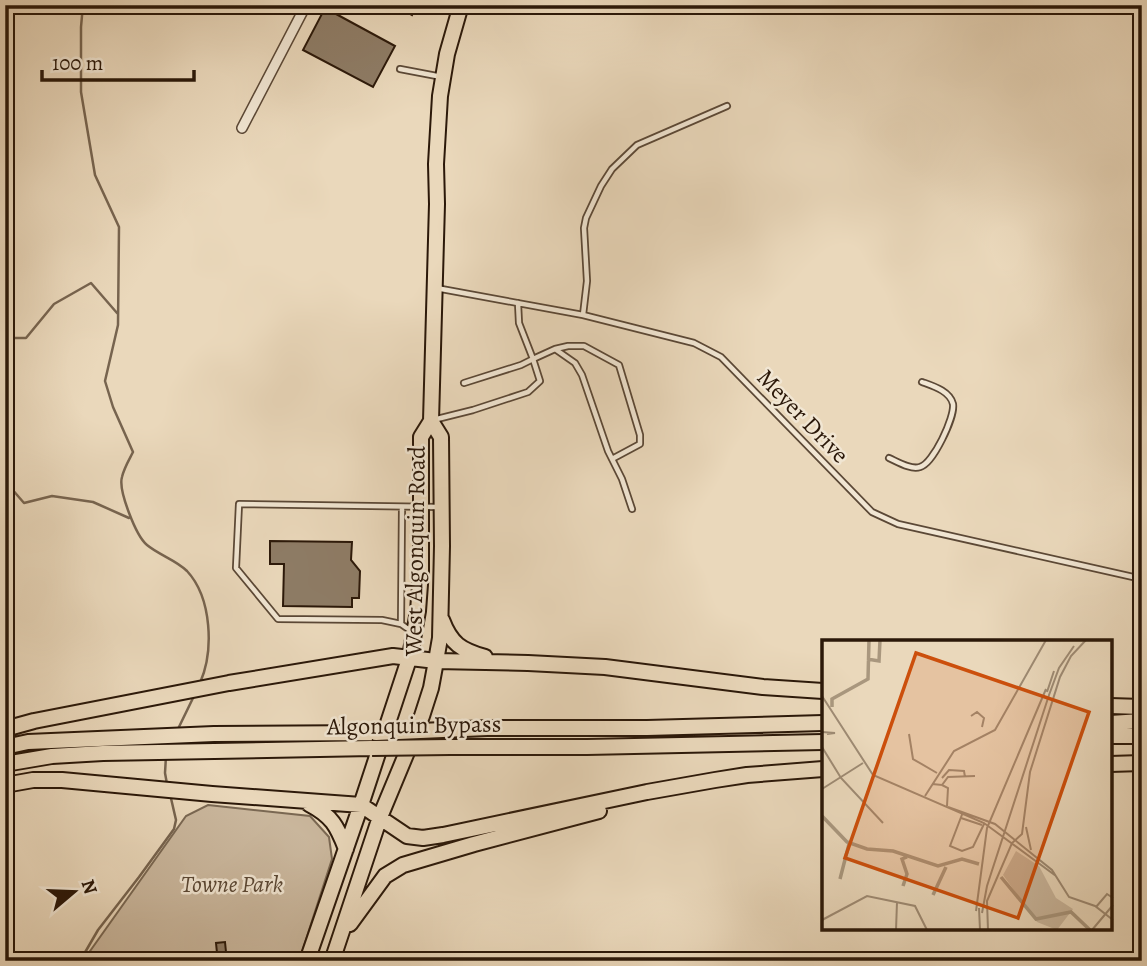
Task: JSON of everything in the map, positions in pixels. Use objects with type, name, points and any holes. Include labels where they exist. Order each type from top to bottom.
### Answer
[{"type":"main road","name":"West Algonquin Road","points":[[307,961],[410,656],[418,611],[421,571],[421,437],[431,421],[436,164],[440,96],[447,54],[461,5]]},
{"type":"main road","name":"West Algonquin Road","points":[[332,961],[380,817],[422,716],[436,661],[440,638],[442,438],[431,421]]},
{"type":"main road","points":[[440,616],[454,643],[471,653],[503,663]]},
{"type":"main road","points":[[5,729],[229,683],[393,656],[436,661],[605,667],[763,687],[822,691]]},
{"type":"main road","points":[[1112,706],[1142,708]]},
{"type":"main road","points":[[1112,723],[1142,722]]},
{"type":"main road","name":"Algonquin Bypass","points":[[5,764],[102,746],[214,734],[822,723]]},
{"type":"main road","points":[[1112,736],[1142,736]]},
{"type":"main road","name":"Algonquin Bypass","points":[[5,747],[28,743],[213,752],[822,742]]},
{"type":"main road","points":[[1112,764],[1142,763]]},
{"type":"main road","points":[[5,785],[52,780],[361,805],[407,836],[423,838],[647,792],[747,775],[822,769]]},
{"type":"main road","points":[[339,940],[385,876],[403,865],[651,799],[684,786]]},
{"type":"main road","points":[[302,801],[324,812],[336,826],[346,849]]},
{"type":"street","points":[[242,128],[306,5]]},
{"type":"lane","points":[[400,69],[443,77]]},
{"type":"lane","points":[[583,315],[587,281],[584,228],[601,186],[612,169],[637,145],[727,106]]},
{"type":"lane","name":"Meyer Drive","points":[[435,288],[583,315],[694,343],[721,357],[872,512],[898,524],[1142,579]]},
{"type":"lane","points":[[431,421],[528,392],[540,381],[519,323],[518,303]]},
{"type":"lane","points":[[464,383],[521,365],[555,349],[584,346],[619,365],[640,435],[640,443],[612,459]]},
{"type":"lane","points":[[555,349],[575,363],[582,375],[632,509]]},
{"type":"lane","points":[[889,458],[917,468],[924,466],[937,450],[952,414],[953,404],[940,389],[922,382]]},
{"type":"lane","points":[[414,633],[401,624],[382,620],[278,619],[236,568],[239,504],[442,507]]},
{"type":"lane","points":[[401,624],[402,507]]},
{"type":"green space","name":"Towne Park","points":[[208,805],[310,816],[329,837],[332,859],[299,961],[83,961],[186,816]]},
{"type":"building","points":[[395,5],[417,5],[412,15]]},
{"type":"building","points":[[325,8],[395,46],[373,87],[303,50]]},
{"type":"building","points":[[270,541],[352,542],[351,560],[360,571],[359,598],[352,598],[352,607],[283,606],[284,564],[270,564]]},
{"type":"building","points":[[225,942],[226,952],[217,953],[216,943]]},
{"type":"waterway","points":[[83,5],[81,92],[95,175],[119,227],[118,325],[105,381],[133,452],[121,483],[129,512],[143,540],[152,549],[187,571],[202,595],[209,641],[200,683]]},
{"type":"waterway","points":[[5,338],[26,338],[54,304],[91,283],[117,313]]},
{"type":"waterway","points":[[5,489],[11,488],[24,503],[52,496],[93,502],[129,518]]},
{"type":"waterway","points":[[177,731],[194,696]]},
{"type":"waterway","points":[[166,756],[167,784]]},
{"type":"waterway","points":[[80,961],[98,930],[174,829],[176,820],[170,794]]}]
